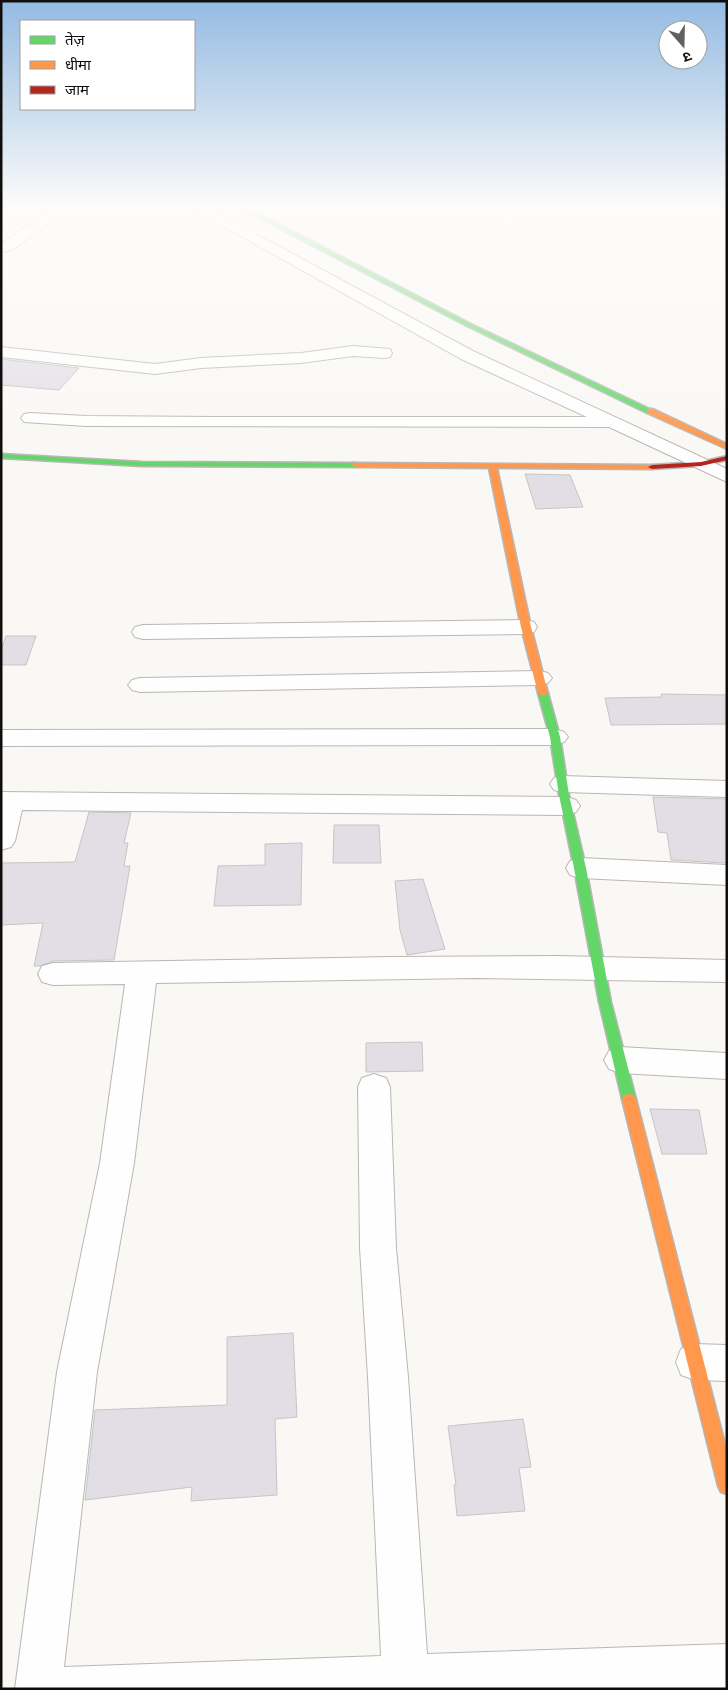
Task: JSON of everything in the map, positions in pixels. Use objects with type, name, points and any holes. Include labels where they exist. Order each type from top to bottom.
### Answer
[{"type":"street","points":[[339,285],[468,355],[727,476]]},
{"type":"street","points":[[391,285],[469,325],[727,447]]},
{"type":"street","points":[[1,352],[155,369],[201,363],[301,358],[353,351],[384,353]]},
{"type":"street","points":[[30,418],[86,421],[213,422],[614,422]]},
{"type":"street","points":[[1,456],[142,464],[656,467],[701,464],[727,458]]},
{"type":"street","points":[[492,465],[526,627],[555,737],[598,967],[620,1060],[711,1362],[727,1486]]},
{"type":"street","points":[[143,632],[526,627]]},
{"type":"street","points":[[140,685],[540,678]]},
{"type":"street","points":[[1,738],[555,737]]},
{"type":"street","points":[[1,841],[6,801],[565,795],[727,789]]},
{"type":"street","points":[[580,868],[727,875]]},
{"type":"street","points":[[53,974],[271,969],[598,967],[727,972]]},
{"type":"street","points":[[38,1689],[77,1372],[117,1163],[142,972]]},
{"type":"street","points":[[620,1060],[727,1066]]},
{"type":"street","points":[[374,1087],[378,1248],[389,1386],[406,1683]]},
{"type":"street","points":[[65,1689],[406,1683],[727,1667]]},
{"type":"building","points":[[1,359],[79,368],[59,390],[1,385]]},
{"type":"building","points":[[525,474],[570,475],[583,507],[536,509]]},
{"type":"building","points":[[6,636],[36,636],[26,665],[1,665],[1,651]]},
{"type":"building","points":[[661,694],[727,695],[727,724],[611,725],[605,698],[662,697]]},
{"type":"building","points":[[653,797],[727,799],[727,863],[671,860],[667,833],[658,832]]},
{"type":"building","points":[[89,812],[131,813],[124,843],[128,843],[124,866],[130,866],[114,960],[53,961],[40,966],[34,966],[43,923],[1,925],[1,863],[75,862]]},
{"type":"building","points":[[334,825],[379,825],[381,863],[333,863]]},
{"type":"building","points":[[302,843],[301,905],[214,906],[218,866],[265,865],[265,844]]},
{"type":"building","points":[[423,879],[445,949],[407,955],[400,930],[395,881]]},
{"type":"building","points":[[422,1042],[423,1071],[366,1072],[366,1043]]},
{"type":"building","points":[[650,1109],[699,1110],[707,1154],[662,1154]]},
{"type":"building","points":[[293,1333],[297,1417],[275,1419],[277,1495],[191,1501],[192,1487],[85,1500],[95,1410],[227,1405],[227,1337]]},
{"type":"building","points":[[523,1419],[531,1467],[519,1468],[525,1511],[457,1516],[454,1485],[456,1485],[448,1426]]},
{"type":"traffic: fast","points":[[391,285],[469,325],[650,411]]},
{"type":"traffic: fast","points":[[1,456],[142,464],[356,465]]},
{"type":"traffic: fast","points":[[543,693],[555,737],[564,795],[580,868],[605,1002],[629,1099]]},
{"type":"traffic: slow","points":[[650,411],[727,447]]},
{"type":"traffic: slow","points":[[356,465],[652,467]]},
{"type":"traffic: slow","points":[[492,465],[526,627],[543,693]]},
{"type":"traffic: slow","points":[[629,1099],[727,1486]]},
{"type":"traffic: jam","points":[[652,467],[701,464],[727,458]]}]
